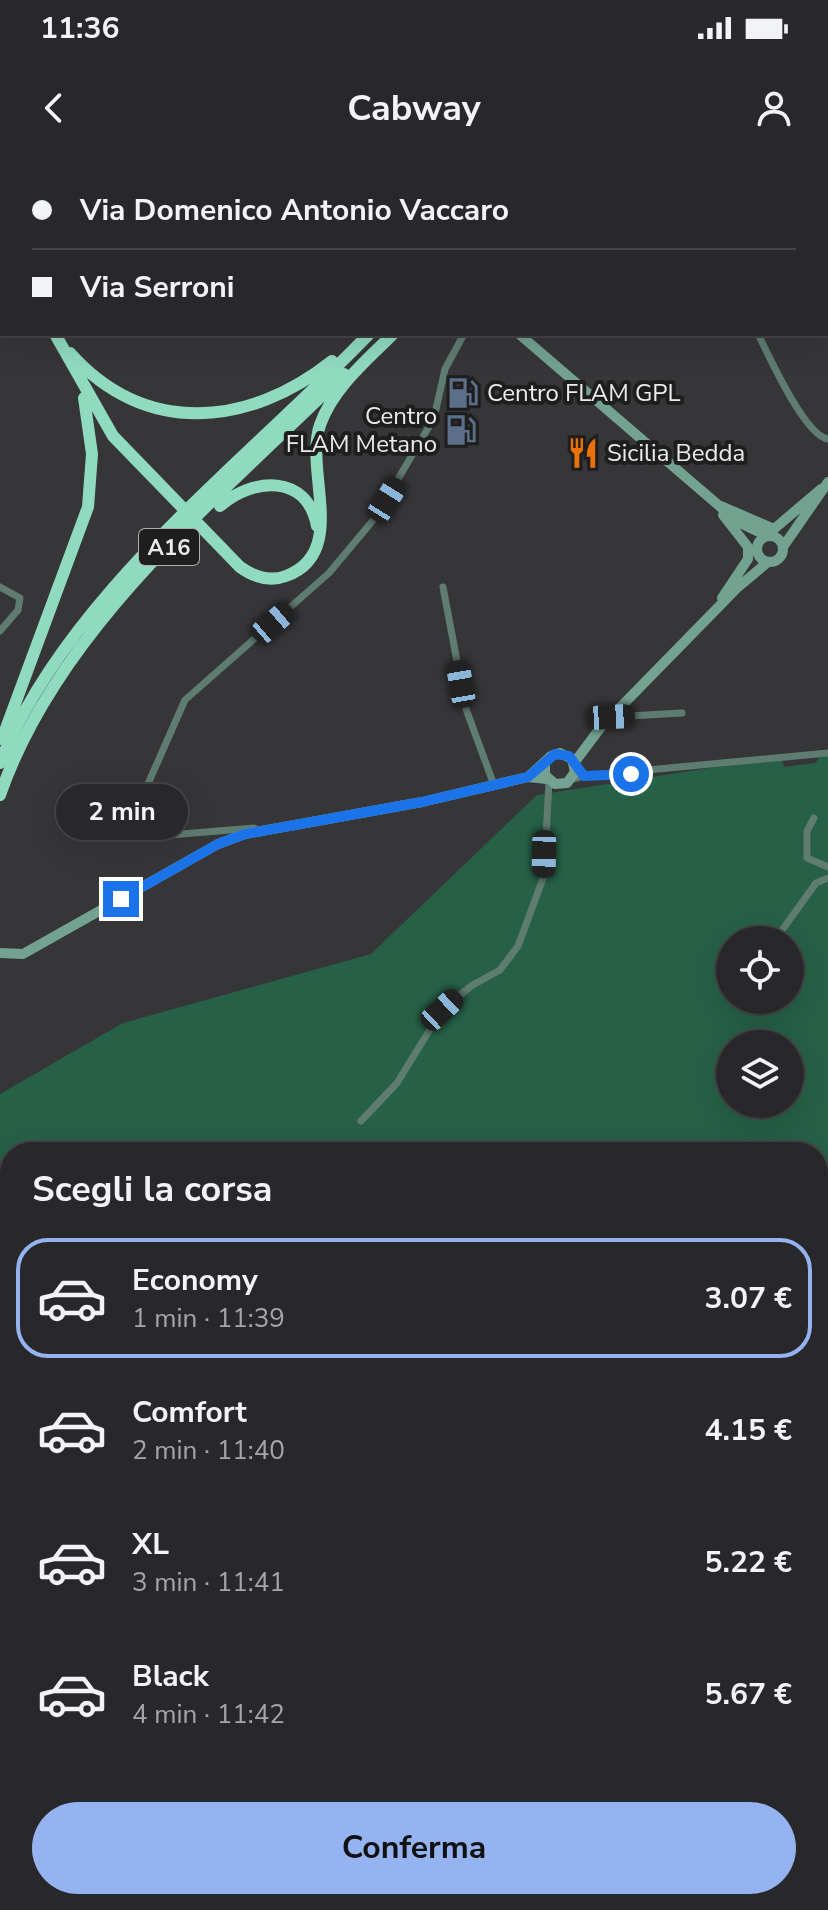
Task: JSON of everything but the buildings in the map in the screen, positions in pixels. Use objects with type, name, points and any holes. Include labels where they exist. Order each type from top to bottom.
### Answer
[{"type":"highway","points":[[56,336],[80,383],[113,436],[245,571],[271,578],[300,568],[318,541],[322,522],[315,448],[322,419],[350,377],[391,336]]},
{"type":"highway","points":[[57,336],[85,369],[112,390],[158,408],[206,414],[246,408],[288,391],[324,368],[359,336]]},
{"type":"highway","name":"A16","points":[[0,763],[37,689],[100,603],[367,336]]},
{"type":"highway","name":"A16","points":[[0,795],[31,722],[73,655],[140,576],[382,336]]},
{"type":"highway","points":[[0,746],[88,507],[92,454],[80,383]]},
{"type":"highway","points":[[73,655],[192,532],[224,502],[241,492],[275,484],[296,491],[312,508],[318,541]]},
{"type":"main road","points":[[521,336],[738,522],[760,558],[768,562]]},
{"type":"main road","points":[[719,506],[732,508],[760,526],[774,529],[825,486]]},
{"type":"main road","points":[[528,777],[551,784],[570,780],[584,747],[611,717],[737,588],[768,562],[779,558],[805,512],[825,486]]},
{"type":"main road","points":[[717,609],[748,559],[748,547],[719,506]]},
{"type":"main road","points":[[737,588],[753,564],[760,540],[771,536],[805,512]]},
{"type":"main road","points":[[738,522],[771,536],[783,547]]},
{"type":"main road","points":[[0,953],[23,954],[242,832],[528,777],[545,765],[551,756],[565,755],[584,747]]},
{"type":"main road","points":[[565,755],[575,765]]},
{"type":"main road","points":[[545,765],[551,784]]},
{"type":"street","points":[[242,832],[170,835],[132,820],[185,700],[329,573],[375,518],[434,418],[445,369],[463,336]]},
{"type":"street","points":[[759,336],[788,392],[817,435],[827,440]]},
{"type":"street","points":[[0,587],[20,598],[18,610],[0,631]]},
{"type":"street","points":[[443,587],[466,709],[494,785]]},
{"type":"street","points":[[611,717],[682,713]]},
{"type":"street","points":[[570,780],[584,776],[828,753]]},
{"type":"street","points":[[575,765],[584,776]]},
{"type":"street","points":[[361,1121],[397,1083],[442,1010],[464,991],[500,970],[518,946],[544,876],[551,784]]},
{"type":"street","points":[[814,818],[807,831],[807,858],[828,867]]},
{"type":"street","points":[[785,926],[816,883],[828,878]]},
{"type":"green space","points":[[822,755],[828,755],[828,1142],[0,1142],[0,1094],[123,1023],[371,954],[537,795],[709,768],[782,760],[784,767],[815,763]]},
{"type":"place","name":"Centro FLAM GPL","points":[[463,393]]},
{"type":"place","name":"Centro FLAM Metano","points":[[461,430]]},
{"type":"place","name":"Sicilia Bedda","points":[[583,453]]},
{"type":"route","points":[[121,899],[218,844],[245,834],[422,802],[528,777],[555,754],[569,756],[584,776],[631,774]]}]
